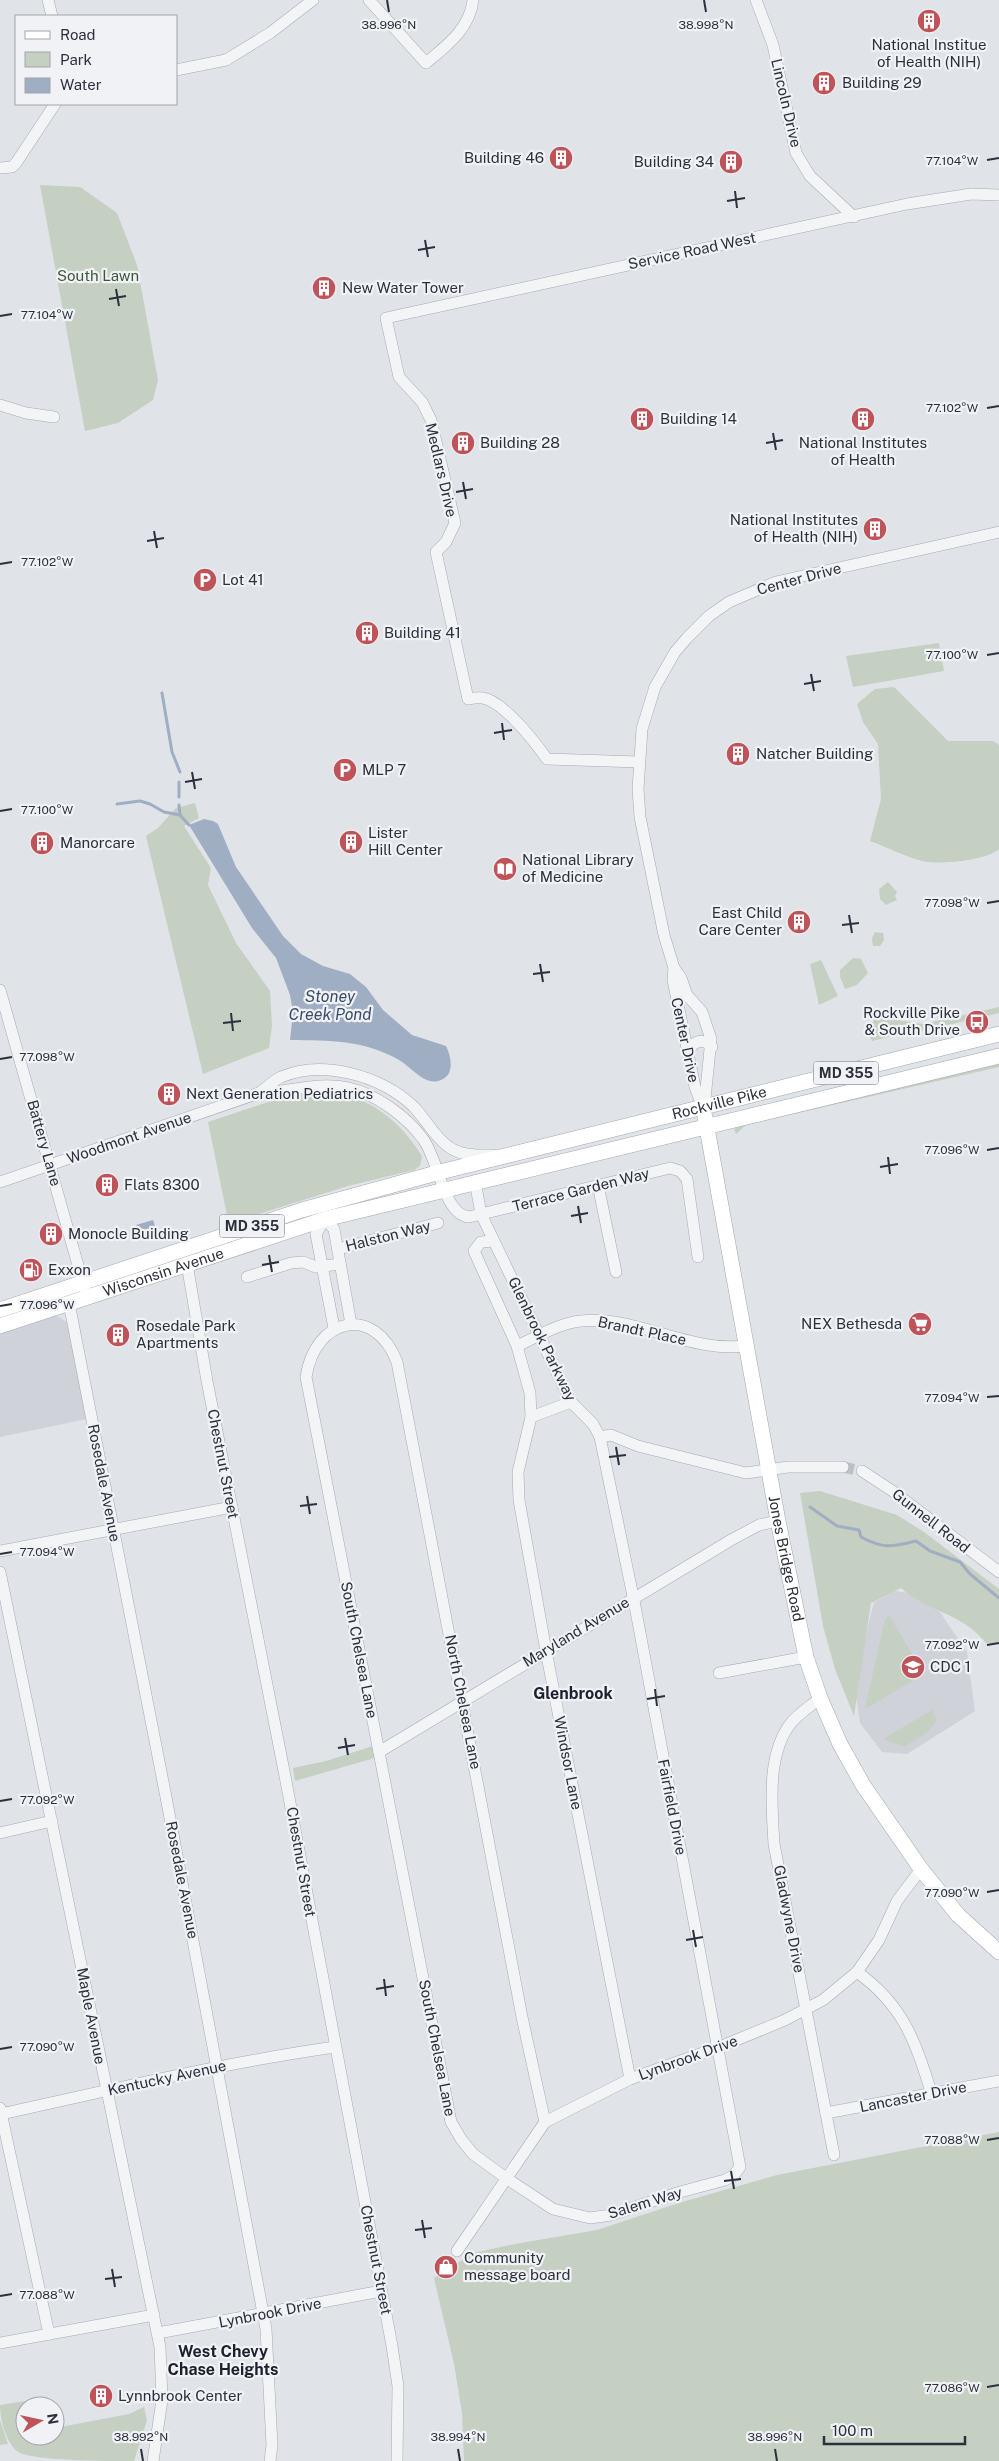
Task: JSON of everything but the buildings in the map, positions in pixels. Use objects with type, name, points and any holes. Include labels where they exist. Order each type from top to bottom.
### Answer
[{"type":"main road","name":"Rockville Pike","points":[[440,1172],[704,1109],[999,1034]]},
{"type":"main road","name":"Rockville Pike","points":[[444,1189],[708,1128],[999,1056]]},
{"type":"main road","name":"Jones Bridge Road","points":[[704,1109],[778,1521],[806,1657],[820,1698],[840,1744],[863,1785],[920,1869],[958,1915],[999,1952]]},
{"type":"main road","name":"Wisconsin Avenue","points":[[0,1326],[187,1264],[323,1212],[440,1172]]},
{"type":"main road","name":"Wisconsin Avenue","points":[[0,1310],[183,1248],[323,1212],[444,1189]]},
{"type":"main road","points":[[183,1248],[187,1264]]},
{"type":"street","points":[[48,0],[52,15]]},
{"type":"street","points":[[178,70],[226,60],[270,32],[313,0]]},
{"type":"street","points":[[369,0],[426,63],[453,40],[463,28],[472,9],[473,0]]},
{"type":"street","name":"Lincoln Drive","points":[[756,0],[773,45],[796,153],[810,176],[854,217]]},
{"type":"street","points":[[2,168],[16,163],[54,105]]},
{"type":"street","name":"Service Road West","points":[[386,318],[907,204],[952,197],[999,195]]},
{"type":"street","name":"Medlars Drive","points":[[386,318],[399,377],[422,402],[431,420],[454,523],[446,542],[436,552],[468,699],[484,698],[494,703],[534,738],[547,759],[639,762]]},
{"type":"street","points":[[0,405],[26,413],[54,417]]},
{"type":"street","name":"Center Drive","points":[[704,1109],[706,1071],[712,1047],[709,1031],[702,1012],[687,995],[681,978],[674,968],[664,935],[640,817],[639,762],[642,729],[647,707],[662,673],[687,638],[708,616],[729,602],[776,582],[999,532]]},
{"type":"street","name":"Center Drive","points":[[674,968],[672,980],[682,1019],[695,1087],[704,1109]]},
{"type":"street","name":"Battery Lane","points":[[0,990],[87,1296]]},
{"type":"street","points":[[682,1019],[689,1013],[702,1012]]},
{"type":"street","points":[[688,1051],[694,1043],[702,1041],[712,1047]]},
{"type":"street","name":"Woodmont Avenue","points":[[258,1093],[279,1078],[290,1075],[330,1070],[350,1074],[370,1079],[400,1095],[420,1113],[450,1148],[471,1155],[510,1156]]},
{"type":"street","name":"Woodmont Avenue","points":[[0,1182],[258,1093],[323,1085],[350,1088],[370,1096],[415,1128],[430,1150],[440,1172],[444,1189]]},
{"type":"street","name":"Terrace Garden Way","points":[[481,1214],[670,1168],[680,1171],[687,1179],[698,1257]]},
{"type":"street","name":"Glenbrook Parkway","points":[[475,1182],[481,1214],[571,1402],[593,1424],[600,1437]]},
{"type":"street","points":[[598,1185],[616,1272]]},
{"type":"street","points":[[444,1189],[452,1207],[462,1216],[470,1217],[481,1214]]},
{"type":"street","points":[[323,1212],[334,1228],[351,1324],[334,1328],[316,1234],[323,1212]]},
{"type":"street","name":"Halston Way","points":[[338,1249],[438,1223]]},
{"type":"street","name":"Windsor Lane","points":[[493,1241],[482,1242],[474,1251],[517,1346],[530,1393],[531,1417],[522,1450],[518,1490],[546,1651],[630,2079]]},
{"type":"street","points":[[247,1277],[291,1263],[303,1262],[312,1267],[322,1268],[340,1264]]},
{"type":"street","name":"Chestnut Street","points":[[187,1264],[207,1381],[392,2346],[398,2386],[397,2461]]},
{"type":"street","name":"Rosedale Avenue","points":[[69,1303],[263,2314],[268,2377],[270,2461]]},
{"type":"street","name":"Brandt Place","points":[[540,1336],[570,1323],[596,1321],[713,1346],[746,1346]]},
{"type":"street","name":"North Chelsea Lane","points":[[351,1324],[364,1327],[381,1336],[393,1352],[397,1362],[522,2017],[544,2122]]},
{"type":"street","name":"South Chelsea Lane","points":[[334,1328],[316,1345],[308,1361],[306,1377],[451,2122],[461,2140],[473,2154],[506,2178]]},
{"type":"street","points":[[517,1346],[540,1336]]},
{"type":"street","points":[[531,1417],[571,1402]]},
{"type":"street","points":[[600,1437],[611,1435],[638,1446],[746,1473],[788,1467],[843,1467]]},
{"type":"street","name":"Fairfield Drive","points":[[600,1437],[633,1597],[717,2048],[740,2158],[740,2167],[733,2176]]},
{"type":"street","name":"Gunnell Road","points":[[862,1471],[894,1492],[999,1572]]},
{"type":"street","points":[[0,1551],[232,1507]]},
{"type":"street","name":"Maryland Avenue","points":[[379,1752],[633,1597],[759,1525],[778,1521]]},
{"type":"street","name":"Maple Avenue","points":[[0,1572],[106,2091],[158,2333],[162,2400],[153,2461]]},
{"type":"street","points":[[719,1673],[806,1657]]},
{"type":"street","name":"Gladwyne Drive","points":[[820,1698],[790,1724],[782,1738],[776,1761],[771,1801],[774,1844],[834,2155]]},
{"type":"street","points":[[0,1832],[52,1821]]},
{"type":"street","name":"Lynbrook Drive","points":[[456,2251],[544,2122],[630,2079],[717,2048],[823,2000],[857,1972],[879,1940],[896,1901],[920,1869]]},
{"type":"street","points":[[857,1972],[878,1987],[902,2017],[919,2051],[931,2092]]},
{"type":"street","name":"Kentucky Avenue","points":[[0,2112],[277,2055],[335,2047]]},
{"type":"street","name":"Lancaster Drive","points":[[826,2113],[931,2092],[999,2081]]},
{"type":"street","points":[[0,2112],[49,2334]]},
{"type":"street","name":"Salem Way","points":[[506,2178],[553,2209],[590,2218],[611,2215],[733,2176]]},
{"type":"street","name":"Lynbrook Drive","points":[[158,2333],[381,2291]]},
{"type":"street","points":[[0,2344],[154,2314]]},
{"type":"shaded area","points":[[55,1315],[67,1322],[87,1419],[0,1437],[0,1333]]},
{"type":"shaded area","name":"CDC 1","points":[[895,1591],[929,1596],[967,1652],[975,1711],[907,1754],[882,1752],[860,1723],[854,1682],[874,1602]]},
{"type":"green space","name":"South Lawn","points":[[40,185],[80,187],[117,213],[137,265],[158,380],[153,400],[118,423],[85,431]]},
{"type":"green space","points":[[939,643],[944,671],[853,687],[846,656]]},
{"type":"green space","points":[[894,687],[948,741],[993,741],[999,745],[999,849],[993,853],[965,860],[928,862],[907,856],[870,841],[881,799],[878,744],[863,722],[857,704],[875,689]]},
{"type":"green space","points":[[195,803],[199,818],[184,826],[211,868],[208,885],[236,943],[270,991],[272,1026],[269,1048],[203,1074],[146,836],[158,828],[176,808]]},
{"type":"green space","points":[[888,882],[897,892],[895,896],[897,900],[886,905],[880,899],[879,889]]},
{"type":"green space","points":[[875,932],[883,933],[884,940],[880,946],[873,946],[872,938]]},
{"type":"green space","points":[[853,958],[861,959],[868,973],[857,985],[845,989],[840,977],[840,970]]},
{"type":"green space","points":[[821,960],[838,996],[819,1005],[810,964]]},
{"type":"green space","points":[[999,1007],[999,1013],[901,1036],[892,1036],[872,1041],[869,1034],[874,1019],[881,1017],[923,1024]]},
{"type":"green space","points":[[999,1063],[999,1067],[746,1125],[736,1134],[734,1129],[741,1126]]},
{"type":"green space","points":[[326,1091],[357,1098],[382,1112],[413,1143],[422,1156],[420,1166],[414,1170],[348,1186],[246,1218],[228,1220],[208,1122],[292,1094]]},
{"type":"green space","points":[[820,1491],[897,1515],[924,1532],[999,1589],[999,1643],[986,1643],[966,1625],[923,1603],[901,1588],[871,1603],[854,1716],[835,1669],[823,1626],[800,1493]]},
{"type":"green space","points":[[889,1615],[924,1674],[865,1709],[885,1619]]},
{"type":"green space","points":[[932,1710],[937,1719],[928,1732],[904,1747],[883,1739]]},
{"type":"green space","points":[[376,1745],[378,1757],[295,1781],[293,1768],[326,1761]]},
{"type":"green space","points":[[999,2132],[999,2461],[464,2461],[462,2413],[454,2364],[434,2278],[473,2253],[597,2230],[682,2202],[777,2175]]},
{"type":"green space","points":[[15,2403],[15,2446],[65,2446],[65,2426],[129,2414],[144,2407],[147,2420],[134,2461],[43,2458],[20,2453],[15,2449],[8,2438],[3,2424],[0,2405]]},
{"type":"green space","points":[[0,2420],[8,2444],[0,2445]]},
{"type":"water","name":"Stoney Creek Pond","points":[[204,819],[218,824],[236,867],[283,936],[301,954],[323,966],[350,974],[366,987],[383,1010],[412,1035],[446,1046],[451,1061],[450,1071],[447,1076],[438,1081],[422,1078],[399,1060],[385,1053],[346,1042],[290,1040],[293,1012],[290,995],[276,958],[252,928],[189,825]]},
{"type":"water","points":[[153,1220],[157,1232],[161,1233],[138,1240],[137,1237],[140,1236],[136,1225]]},
{"type":"waterway","points":[[162,693],[172,752],[180,772]]},
{"type":"waterway","points":[[179,782],[179,797]]},
{"type":"waterway","points":[[117,804],[140,801],[164,812],[180,815],[189,825]]},
{"type":"waterway","points":[[179,805],[180,815]]},
{"type":"waterway","points":[[810,1507],[837,1526],[859,1530],[861,1537],[876,1544],[894,1546],[916,1541],[930,1551],[960,1562],[970,1574],[999,1598]]},
{"type":"tunnel","points":[[843,1467],[862,1471]]},
{"type":"place","name":"National Institue of Health (NIH)","points":[[929,21]]},
{"type":"place","name":"Building 29","points":[[824,83]]},
{"type":"place","name":"Building 46","points":[[561,158]]},
{"type":"place","name":"Building 34","points":[[731,162]]},
{"type":"place","name":"New Water Tower","points":[[324,288]]},
{"type":"place","name":"Building 14","points":[[642,419]]},
{"type":"place","name":"National Institutes of Health","points":[[863,419]]},
{"type":"place","name":"Building 28","points":[[463,443]]},
{"type":"place","name":"National Institutes of Health (NIH)","points":[[875,529]]},
{"type":"place","name":"Lot 41","points":[[205,580]]},
{"type":"place","name":"Building 41","points":[[367,633]]},
{"type":"place","name":"Natcher Building","points":[[738,754]]},
{"type":"place","name":"MLP 7","points":[[345,770]]},
{"type":"place","name":"Lister Hill Center","points":[[351,842]]},
{"type":"place","name":"Manorcare","points":[[42,843]]},
{"type":"place","name":"National Library of Medicine","points":[[505,869]]},
{"type":"place","name":"East Child Care Center","points":[[799,922]]},
{"type":"place","name":"Rockville Pike & South Drive","points":[[977,1022]]},
{"type":"place","name":"Next Generation Pediatrics","points":[[169,1094]]},
{"type":"place","name":"Flats 8300","points":[[107,1185]]},
{"type":"place","name":"Monocle Building","points":[[51,1234]]},
{"type":"place","name":"Exxon","points":[[31,1270]]},
{"type":"place","name":"NEX Bethesda","points":[[920,1324]]},
{"type":"place","name":"Rosedale Park Apartments","points":[[118,1335]]},
{"type":"place","name":"CDC 1","points":[[913,1667]]},
{"type":"place","name":"Community message board","points":[[446,2267]]},
{"type":"place","name":"Lynnbrook Center","points":[[101,2396]]},
{"type":"district","name":"Glenbrook","points":[[573,1693]]},
{"type":"district","name":"West Chevy Chase Heights","points":[[223,2360]]}]
